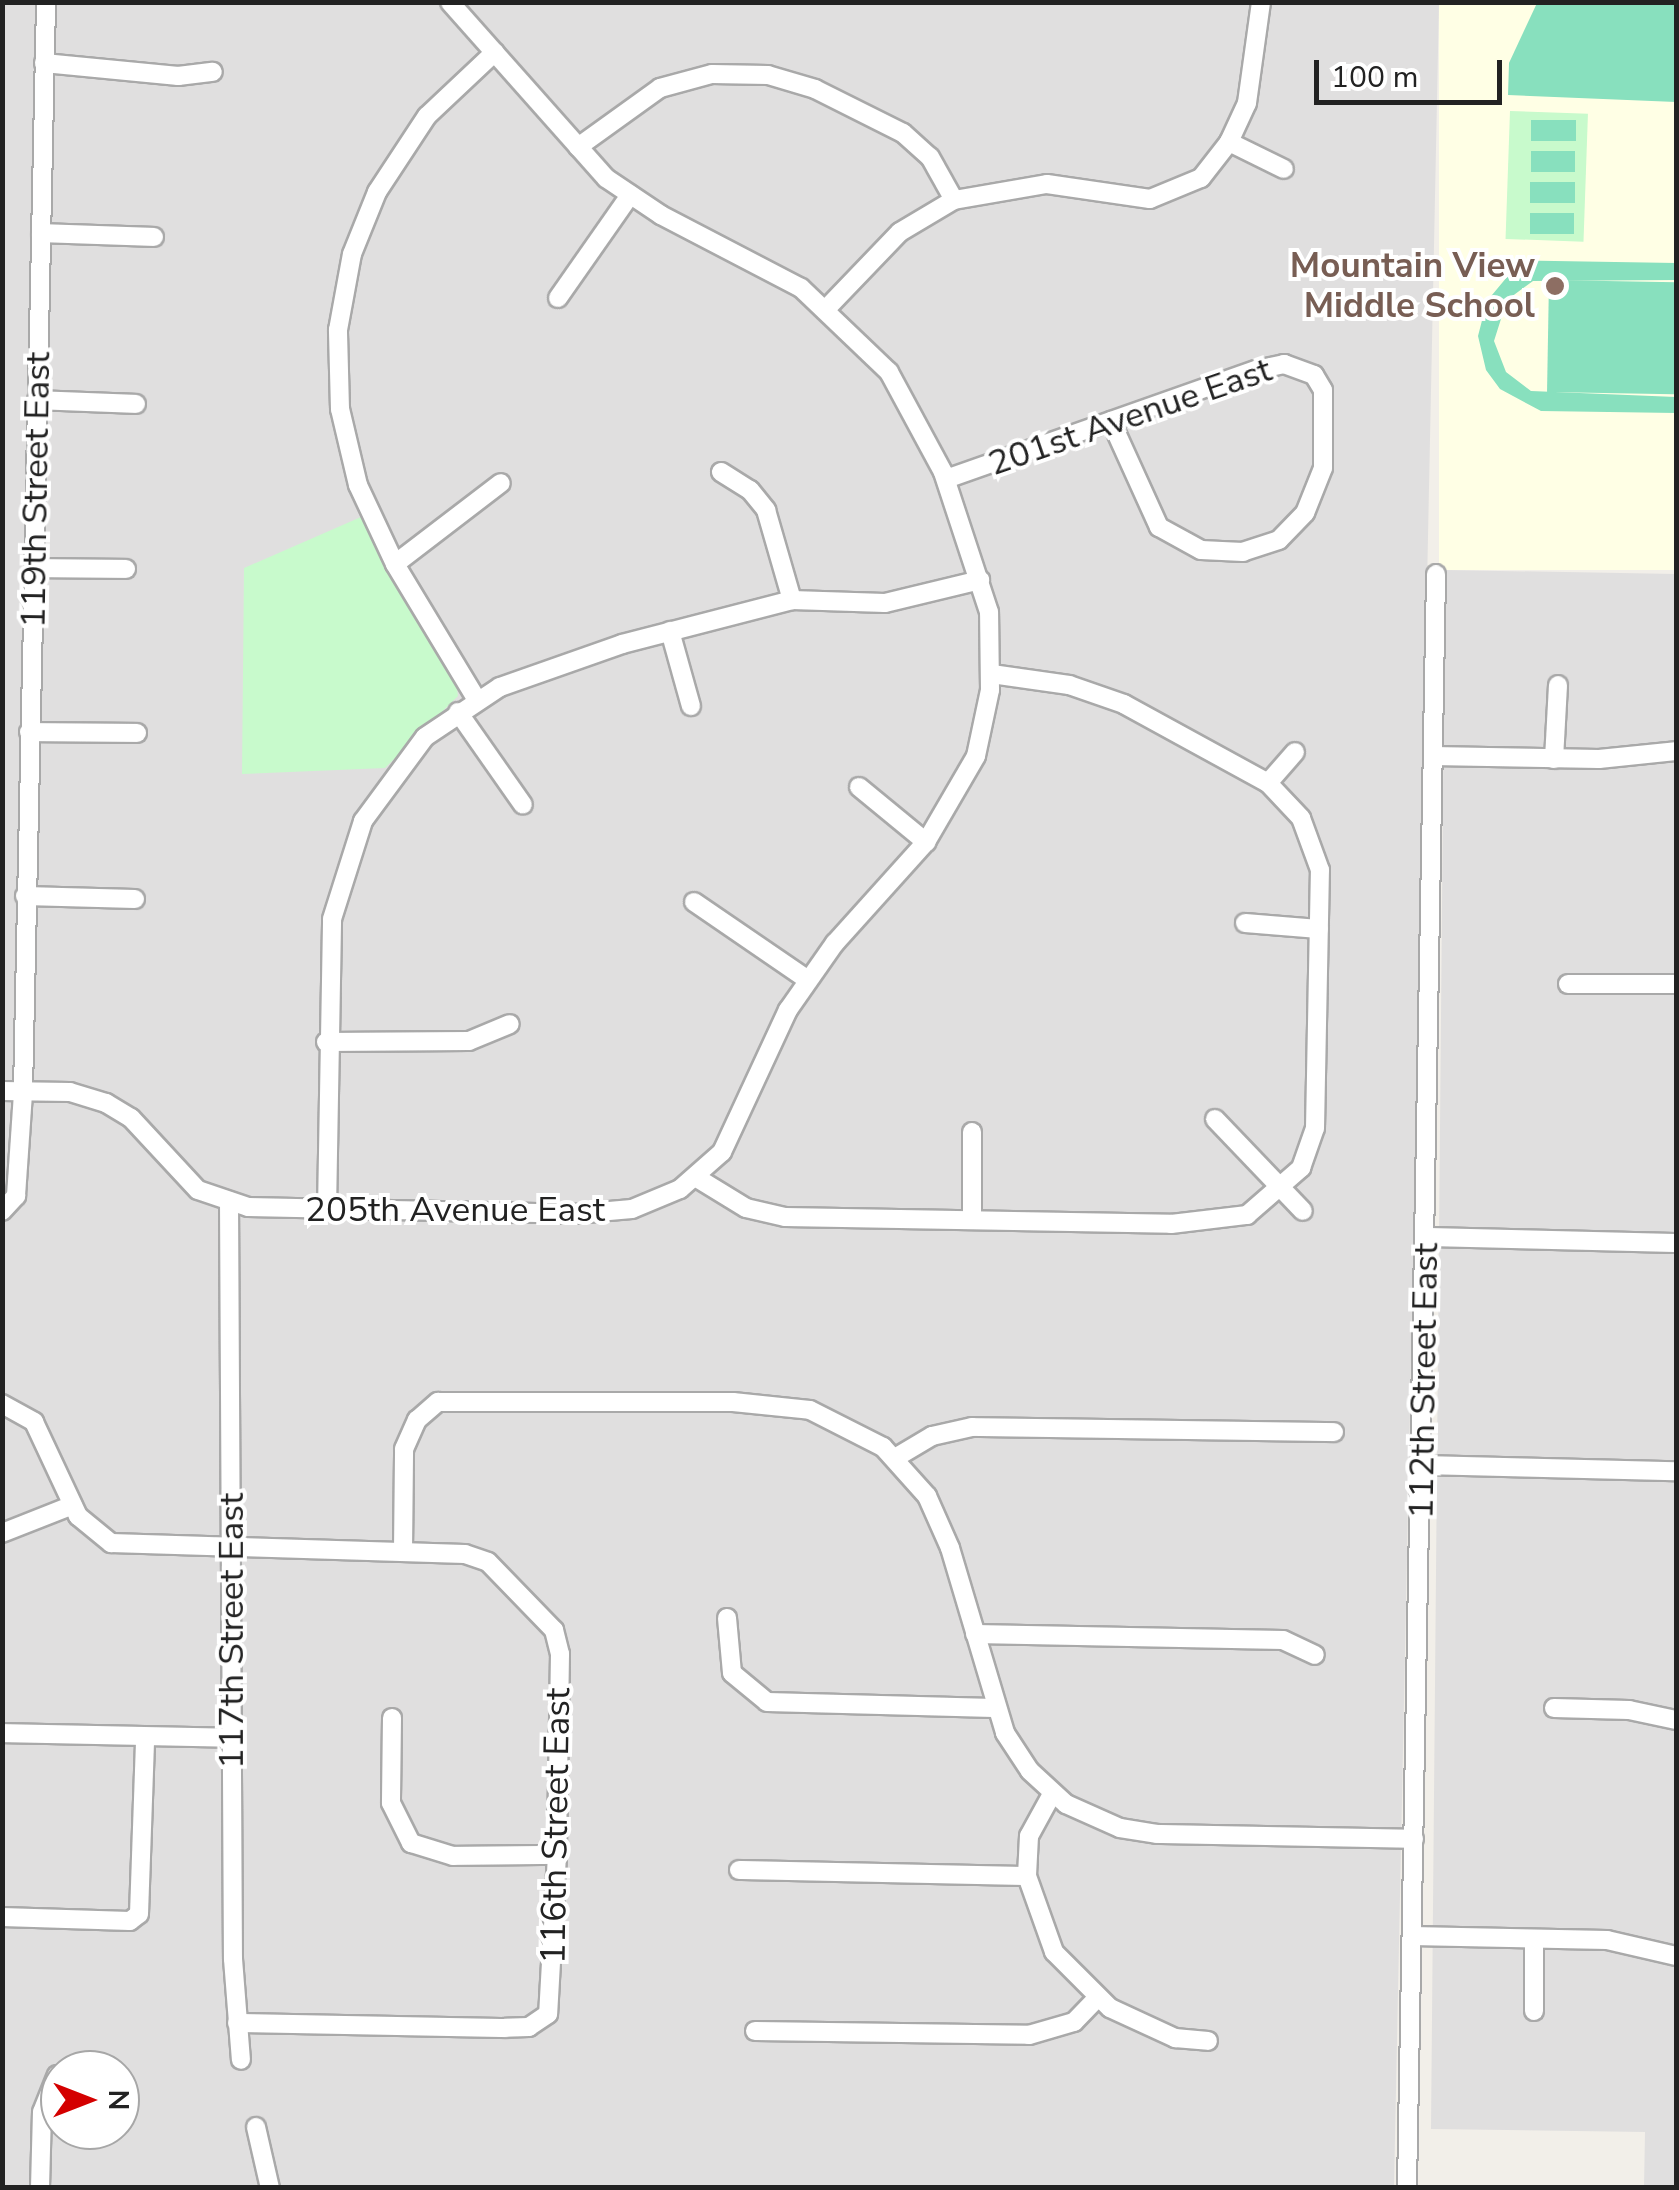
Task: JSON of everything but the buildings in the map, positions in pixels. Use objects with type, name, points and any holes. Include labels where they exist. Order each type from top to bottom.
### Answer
[{"type":"street","name":"119th Street East","points":[[2,1211],[16,1196],[23,1092],[24,896],[36,568],[46,2]]},
{"type":"street","points":[[450,2],[578,147],[630,195],[786,278],[827,308],[889,372],[946,480],[989,612],[992,674],[976,756],[926,842],[808,980],[776,1032],[733,1137],[696,1178],[746,1208],[785,1217],[1234,1220],[1282,1189],[1301,1168],[1315,1128],[1320,870],[1313,842],[1294,808],[1268,783],[1124,704],[1069,685],[992,674]]},
{"type":"street","points":[[827,308],[900,232],[954,200],[1047,184],[1134,199],[1165,196],[1201,178],[1229,142],[1257,65],[1261,2]]},
{"type":"street","points":[[477,700],[395,564],[364,500],[344,438],[337,368],[343,294],[360,229],[396,159],[454,86],[495,52]]},
{"type":"street","points":[[44,63],[178,76],[214,72]]},
{"type":"street","points":[[578,147],[632,104],[671,84],[712,74],[768,75],[815,90],[903,134],[930,157],[954,200]]},
{"type":"street","points":[[1229,142],[1284,169]]},
{"type":"street","points":[[558,298],[630,195]]},
{"type":"street","points":[[42,233],[154,237]]},
{"type":"street","name":"201st Avenue East","points":[[946,480],[1112,420],[1266,367],[1292,364],[1314,375],[1323,390],[1326,432],[1312,501],[1289,532],[1244,552],[1200,550],[1165,533],[1146,506],[1112,420]]},
{"type":"street","points":[[38,400],[136,404]]},
{"type":"street","points":[[721,472],[750,490],[766,510],[792,600]]},
{"type":"street","points":[[395,564],[482,503],[501,482]]},
{"type":"street","points":[[36,568],[126,569]]},
{"type":"street","name":"112th Street East","points":[[1407,2188],[1428,1237],[1436,574]]},
{"type":"street","points":[[327,1210],[328,944],[353,845],[396,768],[458,712],[547,668],[792,600],[884,603],[980,580]]},
{"type":"street","points":[[670,631],[691,706]]},
{"type":"street","points":[[1554,759],[1558,684]]},
{"type":"street","points":[[458,712],[523,805]]},
{"type":"street","points":[[28,732],[136,733]]},
{"type":"street","points":[[1433,756],[1554,759],[1676,751]]},
{"type":"street","points":[[1268,783],[1295,752]]},
{"type":"street","points":[[859,786],[926,842]]},
{"type":"street","points":[[24,896],[135,899]]},
{"type":"street","points":[[694,902],[808,980]]},
{"type":"street","points":[[1245,923],[1319,928]]},
{"type":"street","points":[[1568,984],[1676,984]]},
{"type":"street","points":[[326,1042],[468,1041],[510,1024]]},
{"type":"street","name":"205th Avenue East","points":[[2,1091],[70,1092],[119,1110],[178,1176],[229,1202],[327,1210],[599,1214],[662,1198],[696,1178]]},
{"type":"street","points":[[1215,1119],[1303,1211]]},
{"type":"street","points":[[972,1132],[972,1220]]},
{"type":"street","name":"117th Street East","points":[[229,1202],[240,2060]]},
{"type":"street","points":[[1428,1237],[1676,1243]]},
{"type":"street","points":[[2,1404],[34,1422],[72,1505],[88,1529],[111,1543],[403,1552],[404,1449],[427,1410],[454,1398],[791,1406],[834,1418],[895,1458],[936,1512],[994,1708],[1017,1754],[1052,1794],[1090,1817],[1157,1834],[1414,1839]]},
{"type":"street","points":[[895,1458],[932,1436],[972,1427],[1334,1432]]},
{"type":"street","points":[[1422,1464],[1676,1471]]},
{"type":"street","points":[[2,1533],[72,1505]]},
{"type":"street","name":"116th Street East","points":[[237,2023],[505,2028],[542,2020],[553,2000],[560,1654],[554,1630],[488,1562],[466,1554],[403,1552]]},
{"type":"street","points":[[727,1618],[732,1672],[766,1702],[994,1708]]},
{"type":"street","points":[[975,1634],[1283,1640],[1315,1655]]},
{"type":"street","points":[[1554,1708],[1629,1710],[1676,1720]]},
{"type":"street","points":[[392,1718],[390,1804],[412,1843],[453,1856],[556,1855]]},
{"type":"street","points":[[2,1733],[234,1738]]},
{"type":"street","points":[[2,1918],[136,1918],[144,1902],[144,1738]]},
{"type":"street","points":[[1052,1794],[1030,1836],[1027,1876],[1054,1952],[1096,1999],[1175,2038],[1208,2042]]},
{"type":"street","points":[[740,1870],[1027,1876]]},
{"type":"street","points":[[1412,1936],[1623,1942],[1676,1956]]},
{"type":"street","points":[[1534,1940],[1534,2011]]},
{"type":"street","points":[[754,2030],[1029,2035],[1065,2028],[1096,1999]]},
{"type":"street","points":[[256,2126],[270,2188]]},
{"type":"street","points":[[40,2188],[41,2150]]},
{"type":"shaded area","points":[[3,3],[1439,3],[1394,2187],[3,2188]]},
{"type":"shaded area","name":"Mountain View Middle School","points":[[1439,3],[1676,3],[1676,570],[1439,570]]},
{"type":"shaded area","points":[[1445,570],[1676,574],[1676,2187],[1644,2187],[1645,2132],[1431,2129]]},
{"type":"green space","points":[[1537,3],[1676,3],[1676,102],[1508,95],[1509,63]]},
{"type":"green space","points":[[1510,111],[1588,114],[1583,242],[1506,239]]},
{"type":"green space","points":[[1531,120],[1576,120],[1576,141],[1531,141]]},
{"type":"green space","points":[[1531,151],[1575,151],[1575,172],[1531,172]]},
{"type":"green space","points":[[1530,182],[1575,182],[1575,203],[1530,203]]},
{"type":"green space","points":[[1530,213],[1574,213],[1574,234],[1530,234]]},
{"type":"green space","points":[[1502,260],[1676,263],[1676,280],[1533,281],[1507,300],[1494,341],[1506,372],[1531,391],[1676,397],[1676,413],[1541,411],[1500,389],[1486,370],[1478,336],[1487,301],[1507,277],[1502,276]]},
{"type":"green space","points":[[1549,280],[1676,282],[1674,394],[1547,392]]},
{"type":"green space","points":[[361,517],[456,682],[458,696],[385,768],[242,774],[244,568]]},
{"type":"place","name":"Mountain View Middle School","points":[[1555,286]]}]
